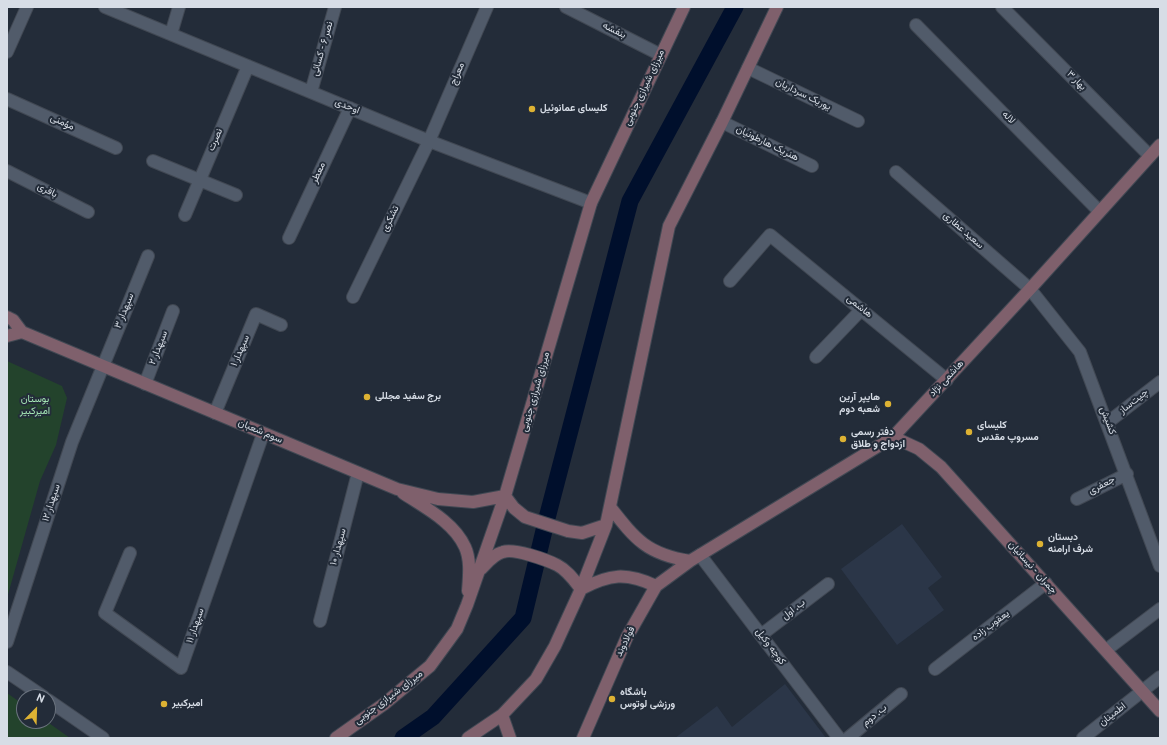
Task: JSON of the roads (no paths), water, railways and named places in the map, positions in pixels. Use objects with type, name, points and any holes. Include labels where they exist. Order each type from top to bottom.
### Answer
[{"type":"street","points":[[7,52],[27,7]]},
{"type":"street","name":"اوحدی","points":[[105,7],[429,141],[591,203]]},
{"type":"street","points":[[171,34],[180,7]]},
{"type":"street","name":"نصر ۶ - کسائی","points":[[311,92],[335,7]]},
{"type":"street","name":"معراج","points":[[429,141],[487,7]]},
{"type":"street","name":"بنفشه","points":[[566,7],[662,55]]},
{"type":"street","name":"میرزای شیرازی جنوبی","points":[[336,738],[384,704],[430,666],[457,629],[467,605],[505,496],[591,203],[684,7]]},
{"type":"street","points":[[468,738],[502,715],[536,678],[555,646],[581,589],[606,525],[669,226],[722,122],[777,7]]},
{"type":"street","name":"بهار ۳","points":[[1002,7],[1150,156]]},
{"type":"street","name":"لاله","points":[[916,25],[1099,211]]},
{"type":"street","name":"نصرت","points":[[185,215],[248,66]]},
{"type":"street","name":"یوریک سرداریان","points":[[748,68],[858,121]]},
{"type":"street","name":"مؤمنی","points":[[7,99],[116,148]]},
{"type":"street","name":"معطر","points":[[289,238],[350,108]]},
{"type":"street","name":"هنریک هارطونیان","points":[[722,122],[812,166]]},
{"type":"street","name":"تشکری","points":[[353,297],[429,141]]},
{"type":"street","name":"هاشمی نژاد","points":[[695,558],[893,437],[947,380],[1160,145]]},
{"type":"street","points":[[153,161],[236,195]]},
{"type":"street","name":"باقری","points":[[7,171],[88,212]]},
{"type":"street","name":"سعید عطاری","points":[[896,172],[1030,289]]},
{"type":"street","name":"هاشمی","points":[[730,281],[770,235],[947,380]]},
{"type":"street","name":"سپهدار ۳","points":[[103,366],[148,256]]},
{"type":"street","name":"کشیش","points":[[1030,289],[1080,352],[1127,474],[1160,566]]},
{"type":"street","points":[[816,357],[862,309]]},
{"type":"street","name":"سپهدار ۲","points":[[145,384],[173,311]]},
{"type":"street","name":"سپهدار ۱","points":[[215,413],[256,314],[281,325]]},
{"type":"street","name":"سوم شعبان","points":[[7,317],[13,320],[22,332],[263,434],[397,488],[438,499],[473,502],[505,496]]},
{"type":"street","points":[[7,336],[22,332]]},
{"type":"street","name":"سپهدار ۱۲","points":[[7,642],[72,442],[103,366]]},
{"type":"street","name":"چیت‌ساز","points":[[1107,423],[1160,382]]},
{"type":"street","name":"سپهدار ۱۱","points":[[130,553],[105,612],[181,668],[263,434]]},
{"type":"street","name":"چمران - نیسانیان","points":[[893,437],[919,449],[941,467],[1160,711]]},
{"type":"street","name":"سپهدار ۱۰","points":[[320,621],[358,473]]},
{"type":"street","name":"جعفری","points":[[1077,499],[1127,474]]},
{"type":"street","points":[[397,488],[449,526],[466,548],[468,560],[467,605]]},
{"type":"street","points":[[505,496],[514,508],[525,517],[568,531],[582,533],[606,525]]},
{"type":"street","points":[[610,508],[628,530],[645,546],[671,558],[695,558]]},
{"type":"street","points":[[479,571],[492,558],[503,552],[514,551],[558,565],[571,576],[581,589]]},
{"type":"street","name":"فولادوند","points":[[583,738],[626,637],[656,586],[695,558]]},
{"type":"street","name":"کوچه وکیل","points":[[695,558],[761,635],[839,738]]},
{"type":"street","points":[[581,589],[600,579],[617,576],[639,578],[656,586]]},
{"type":"street","name":"یعقوب زاده","points":[[935,669],[1046,583]]},
{"type":"street","name":"ب. اول","points":[[761,635],[828,584]]},
{"type":"street","points":[[1106,650],[1160,609]]},
{"type":"street","points":[[7,672],[32,689]]},
{"type":"street","name":"اطمینان","points":[[1083,738],[1143,692],[1160,677]]},
{"type":"street","name":"ب. دوم","points":[[848,738],[901,694]]},
{"type":"street","points":[[56,706],[103,738]]},
{"type":"street","points":[[502,715],[510,738]]},
{"type":"waterway","points":[[403,738],[433,717],[523,618],[547,518],[630,201],[735,7]]},
{"type":"place","name":"کلیسای عمانوئیل","points":[[532,109]]},
{"type":"place","name":"برج سفید مجللی","points":[[367,397]]},
{"type":"place","name":"هایپر آرین شعبه دوم","points":[[888,404]]},
{"type":"place","name":"کلیسای مسروپ مقدس","points":[[969,432]]},
{"type":"place","name":"دفتر رسمی ازدواج و طلاق","points":[[843,439]]},
{"type":"place","name":"دبستان شرف ارامنه","points":[[1040,544]]},
{"type":"place","name":"باشگاه ورزشی لوتوس","points":[[612,699]]},
{"type":"place","name":"امیرکبیر","points":[[164,704]]},
{"type":"park label","name":"بوستان امیرکبیر","points":[[35,406]]}]
